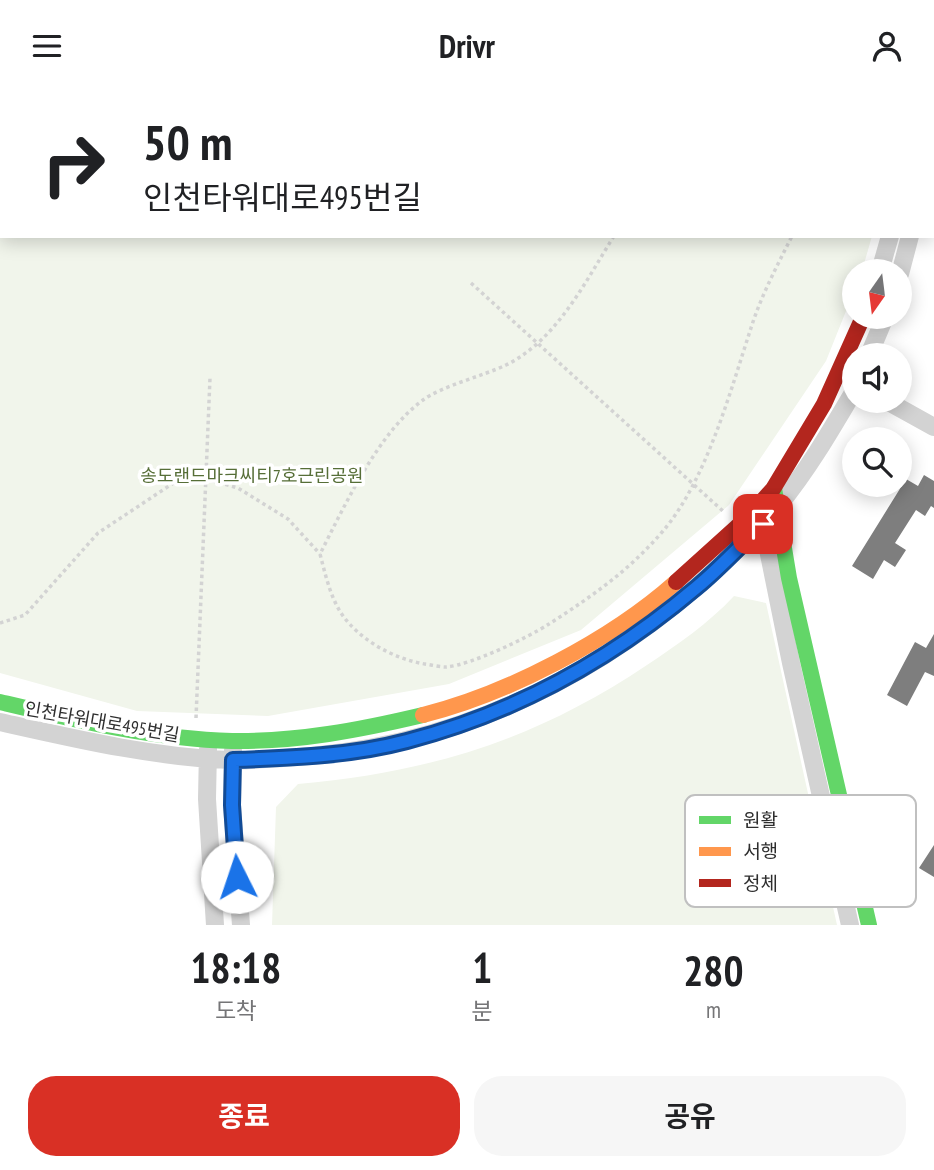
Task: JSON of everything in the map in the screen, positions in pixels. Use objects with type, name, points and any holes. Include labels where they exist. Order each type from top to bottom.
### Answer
[{"type":"street","points":[[883,259],[889,238]]},
{"type":"street","points":[[904,259],[909,238]]},
{"type":"street","points":[[839,795],[789,578],[768,507],[774,488],[816,419],[847,360],[859,329]]},
{"type":"street","name":"인천타워대로495번길","points":[[0,702],[168,737],[201,733],[233,741],[297,739],[357,730],[433,712],[508,686],[561,660],[624,623],[686,577],[768,507],[820,449],[842,411]]},
{"type":"street","points":[[909,413],[934,427]]},
{"type":"street","name":"인천타워대로495번길","points":[[0,722],[163,755],[208,759],[321,756],[405,742],[474,721],[541,692],[627,642],[699,586],[763,524],[768,507]]},
{"type":"street","points":[[763,524],[821,795]]},
{"type":"street","points":[[201,733],[208,759],[207,799],[215,925]]},
{"type":"street","points":[[233,741],[232,805],[241,925]]},
{"type":"street","points":[[846,907],[850,925]]},
{"type":"street","points":[[865,907],[869,925]]},
{"type":"path","points":[[320,554],[368,466],[397,425],[424,399],[508,364],[538,345],[573,301],[613,238]]},
{"type":"path","points":[[0,623],[25,615],[98,533],[140,503],[178,480],[206,479],[238,488],[288,519],[320,554],[327,582],[340,613],[358,633],[388,652],[412,662],[446,667],[485,655],[533,634],[593,595],[633,564],[657,538],[692,485],[717,430],[766,290],[791,238]]},
{"type":"path","points":[[471,283],[730,518]]},
{"type":"path","points":[[201,733],[210,379]]},
{"type":"green space","name":"송도랜드마크씨티7호근린공원","points":[[0,238],[871,238],[865,259],[842,259],[842,321],[826,361],[729,505],[581,630],[449,684],[268,716],[137,711],[0,673]]},
{"type":"green space","points":[[734,596],[766,603],[808,795],[685,795],[685,907],[833,907],[837,925],[272,925],[276,807],[298,784],[347,779],[437,761],[522,732],[564,714],[647,665]]},
{"type":"building","points":[[924,475],[934,481],[934,508],[931,506],[925,516],[916,510],[895,543],[906,550],[895,567],[884,560],[873,579],[852,566],[895,497],[912,497],[912,482],[918,486]]},
{"type":"building","points":[[934,634],[934,676],[925,672],[907,706],[887,695],[915,642],[926,648]]},
{"type":"building","points":[[934,845],[934,877],[919,868]]},
{"type":"traffic: fast","points":[[774,488],[789,578],[839,795]]},
{"type":"traffic: fast","points":[[0,702],[144,733],[232,741],[328,734],[423,715]]},
{"type":"traffic: fast","points":[[865,907],[869,925]]},
{"type":"traffic: slow","points":[[423,715],[489,694],[557,662],[621,624],[676,582]]},
{"type":"traffic: jam","points":[[676,582],[748,517],[773,489],[824,404],[858,329]]},
{"type":"route","points":[[237,877],[232,805],[233,760],[321,756],[405,742],[474,721],[541,692],[627,642],[699,586],[763,524]]}]
